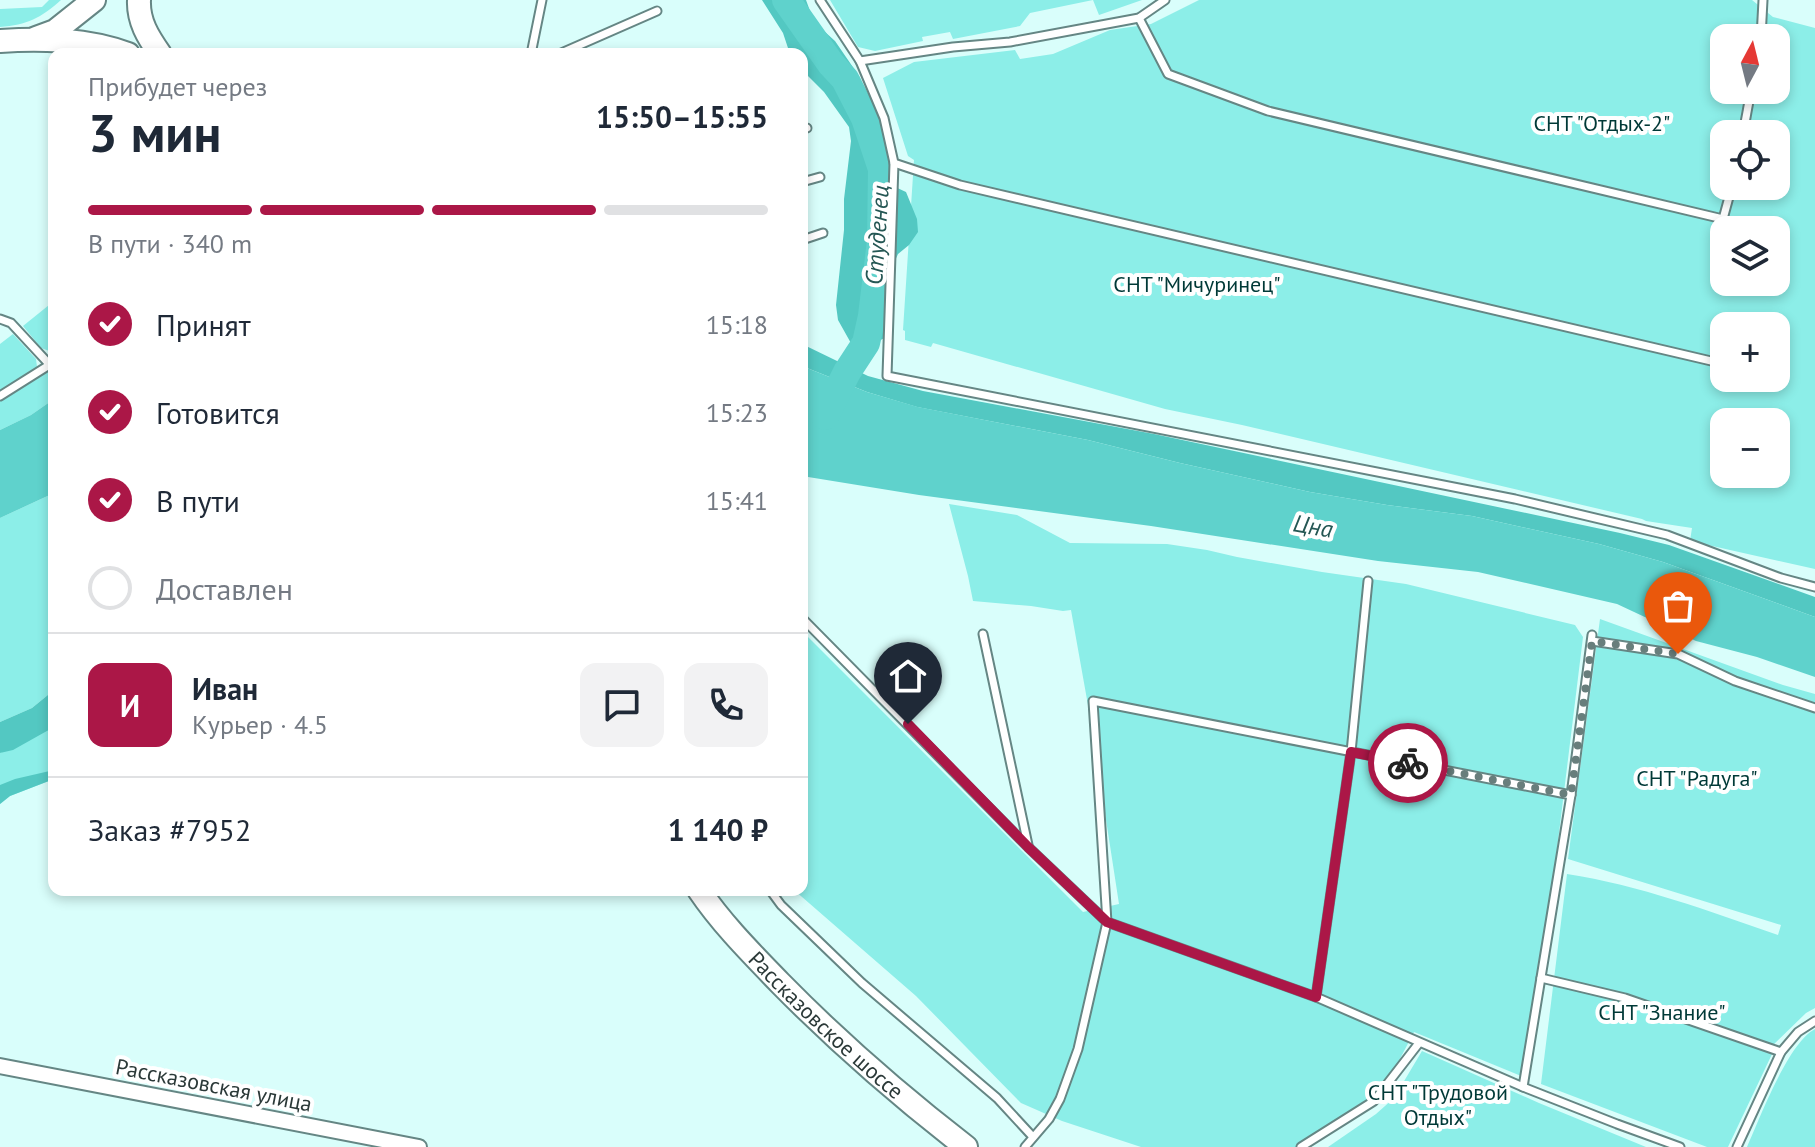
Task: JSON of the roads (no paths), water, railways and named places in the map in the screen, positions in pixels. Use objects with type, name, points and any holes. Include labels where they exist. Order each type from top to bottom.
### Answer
[{"type":"main road","points":[[35,39],[55,31],[94,0]]},
{"type":"main road","points":[[139,0],[145,31],[156,48]]},
{"type":"main road","points":[[0,41],[35,39],[106,48]]},
{"type":"main road","name":"Рассказовское шоссе","points":[[704,896],[735,936],[815,1017],[915,1108],[966,1147]]},
{"type":"street","name":"Рассказовская улица","points":[[0,1066],[419,1147]]},
{"type":"lane","points":[[532,48],[542,0]]},
{"type":"lane","points":[[820,0],[860,61],[884,118],[894,163],[887,376],[1515,499],[1667,535],[1781,578],[1815,587]]},
{"type":"lane","points":[[860,61],[1010,42],[1139,18],[1165,0]]},
{"type":"lane","points":[[1762,24],[1763,0]]},
{"type":"lane","points":[[573,48],[657,11]]},
{"type":"lane","points":[[1139,18],[1168,74],[1268,111],[1723,219],[1728,200]]},
{"type":"lane","points":[[894,163],[960,185],[1710,361]]},
{"type":"lane","points":[[808,180],[820,177]]},
{"type":"lane","points":[[808,238],[823,233]]},
{"type":"lane","points":[[0,319],[11,323],[48,359]]},
{"type":"lane","points":[[0,396],[48,366]]},
{"type":"lane","points":[[1316,997],[1351,752],[1368,581]]},
{"type":"lane","points":[[808,624],[1028,847],[1107,922],[1316,997],[1523,1087],[1680,1147]]},
{"type":"lane","points":[[983,634],[1028,847]]},
{"type":"lane","points":[[1523,1087],[1571,795],[1592,638],[1678,654],[1735,681],[1815,708]]},
{"type":"lane","points":[[1025,1147],[1049,1119],[1060,1099],[1073,1062],[1107,922],[1093,701],[1571,795]]},
{"type":"lane","points":[[774,896],[862,983],[997,1098],[1033,1137]]},
{"type":"lane","points":[[1541,978],[1625,998],[1781,1052]]},
{"type":"lane","points":[[1737,1147],[1781,1052],[1798,1032],[1815,1021]]},
{"type":"lane","points":[[1301,1147],[1374,1101],[1419,1043]]},
{"type":"water","name":"Цна","points":[[808,368],[867,392],[918,407],[1088,440],[1310,492],[1472,516],[1599,544],[1663,562],[1815,617],[1815,677],[1696,641],[1617,604],[1478,572],[1378,561],[808,477]]},
{"type":"water","points":[[48,403],[48,496],[0,518],[0,430]]},
{"type":"waterway","name":"Студенец","points":[[786,0],[845,79],[865,118],[882,169],[881,241],[866,343],[825,416]]},
{"type":"park label","name":"СНТ \"Отдых-2\"","points":[[1602,123]]},
{"type":"park label","name":"СНТ \"Мичуринец\"","points":[[1197,284]]},
{"type":"park label","name":"СНТ \"Радуга\"","points":[[1697,778]]},
{"type":"park label","name":"СНТ \"Знание\"","points":[[1662,1012]]},
{"type":"park label","name":"СНТ \"Трудовой Отдых\"","points":[[1438,1104]]}]
